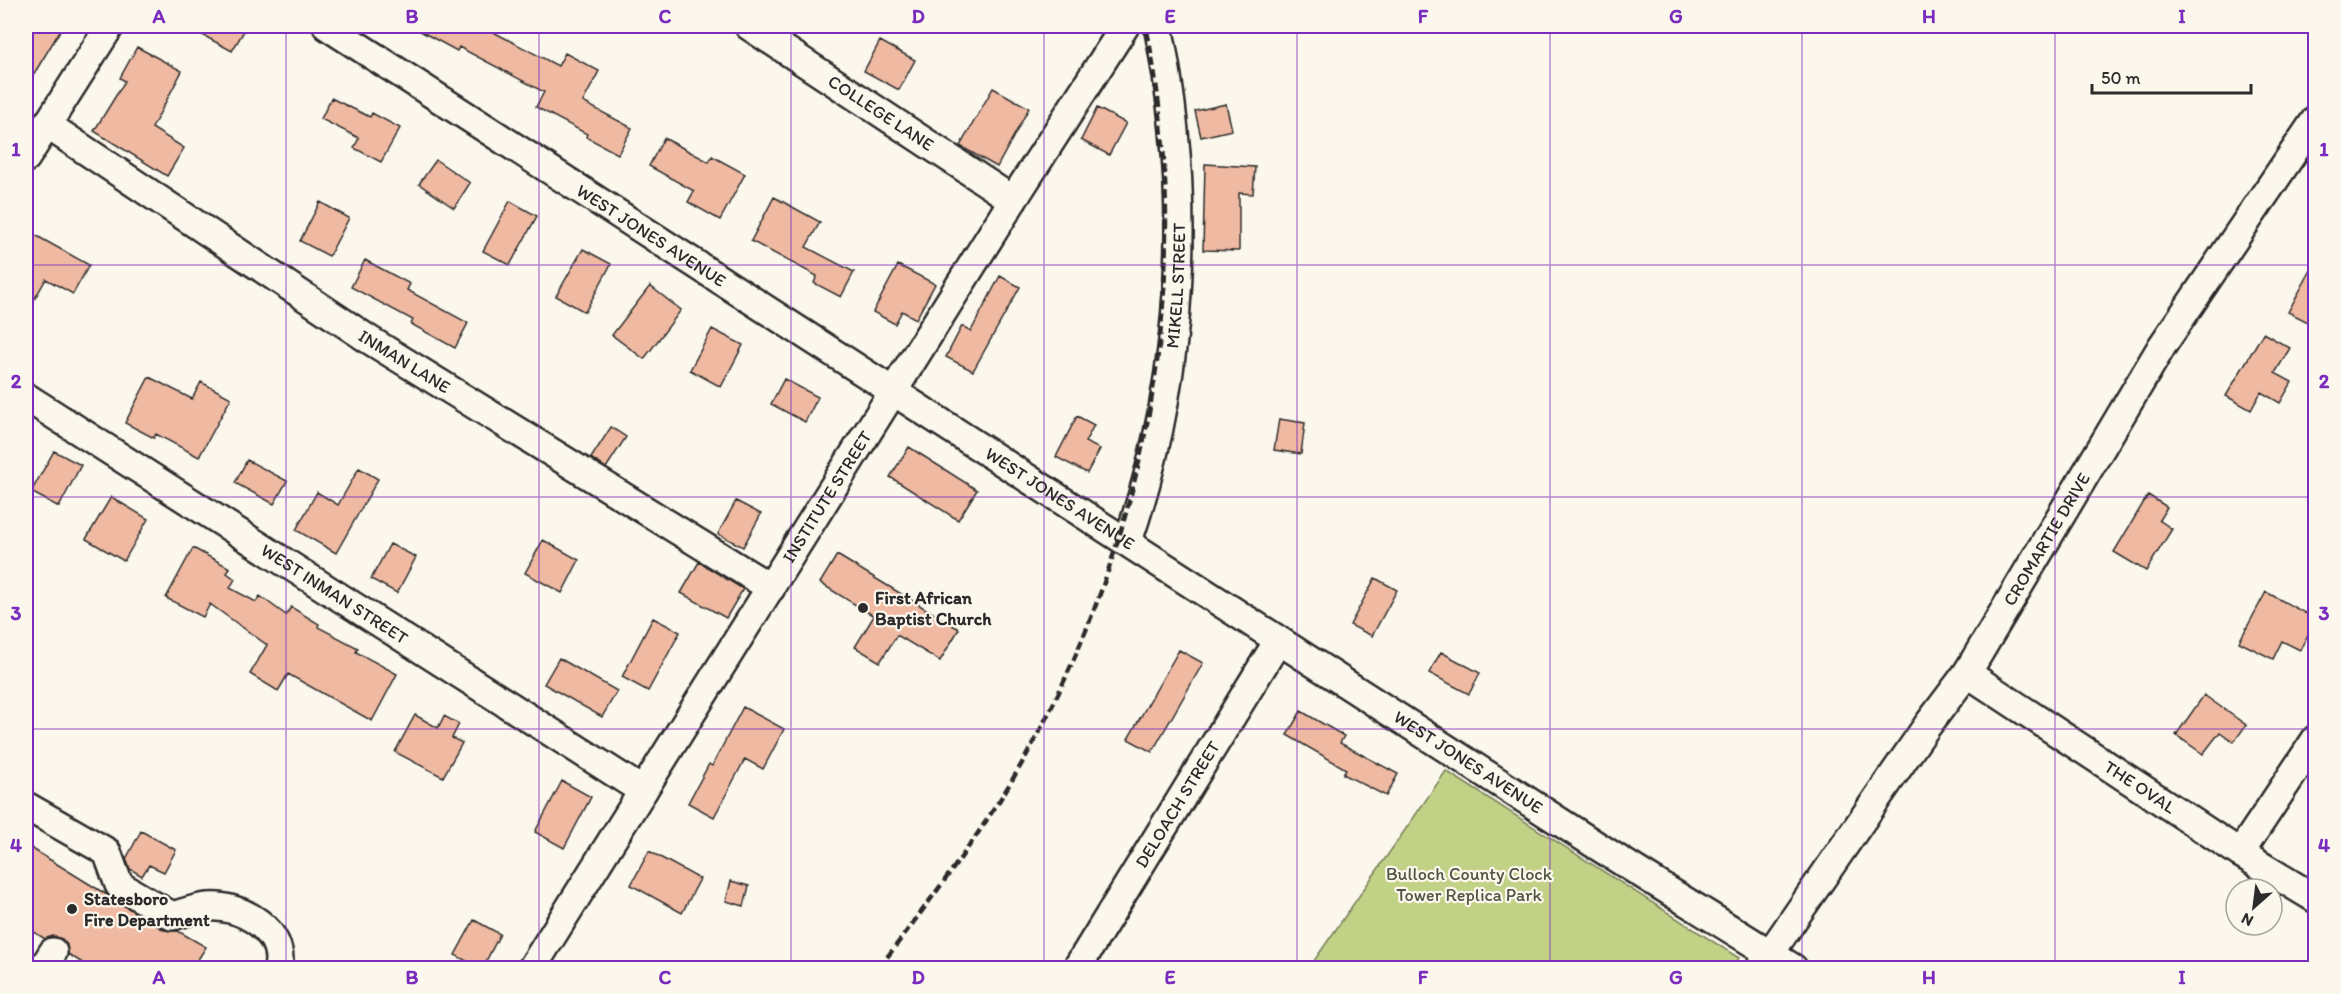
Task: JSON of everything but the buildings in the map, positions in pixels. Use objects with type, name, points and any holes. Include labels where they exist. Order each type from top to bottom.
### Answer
[{"type":"street","points":[[26,158],[110,26]]},
{"type":"street","name":"WEST JONES AVENUE","points":[[327,26],[893,393],[1128,541],[1764,961],[1793,969]]},
{"type":"street","name":"COLLEGE LANE","points":[[749,26],[1013,200]]},
{"type":"street","name":"INSTITUTE STREET","points":[[532,969],[1013,200],[1125,26]]},
{"type":"street","name":"MIKELL STREET","points":[[1128,541],[1157,444],[1170,371],[1181,254],[1172,109],[1158,26]]},
{"type":"street","name":"CROMARTIE DRIVE","points":[[1764,961],[1927,726],[1967,673],[2162,346],[2316,119]]},
{"type":"street","name":"INMAN LANE","points":[[46,124],[368,339],[771,588]]},
{"type":"street","name":"WEST INMAN STREET","points":[[26,397],[643,791]]},
{"type":"street","name":"DELOACH STREET","points":[[1077,969],[1278,641]]},
{"type":"street","name":"THE OVAL","points":[[1967,673],[2240,853],[2316,899]]},
{"type":"street","points":[[2240,853],[2316,739]]},
{"type":"street","points":[[26,806],[107,852],[119,885],[172,916],[207,907],[227,908],[253,918],[274,938],[278,969]]},
{"type":"green space","name":"Bulloch County Clock Tower Replica Park","points":[[1446,771],[1739,958],[1733,968],[1309,968]]},
{"type":"railway","points":[[879,968],[984,824],[1039,732],[1078,649],[1110,564],[1135,477],[1153,388],[1163,297],[1166,207],[1160,116],[1146,26]]},
{"type":"place","name":"First African Baptist Church","points":[[863,608]]},
{"type":"place","name":"Statesboro Fire Department","points":[[72,909]]}]
